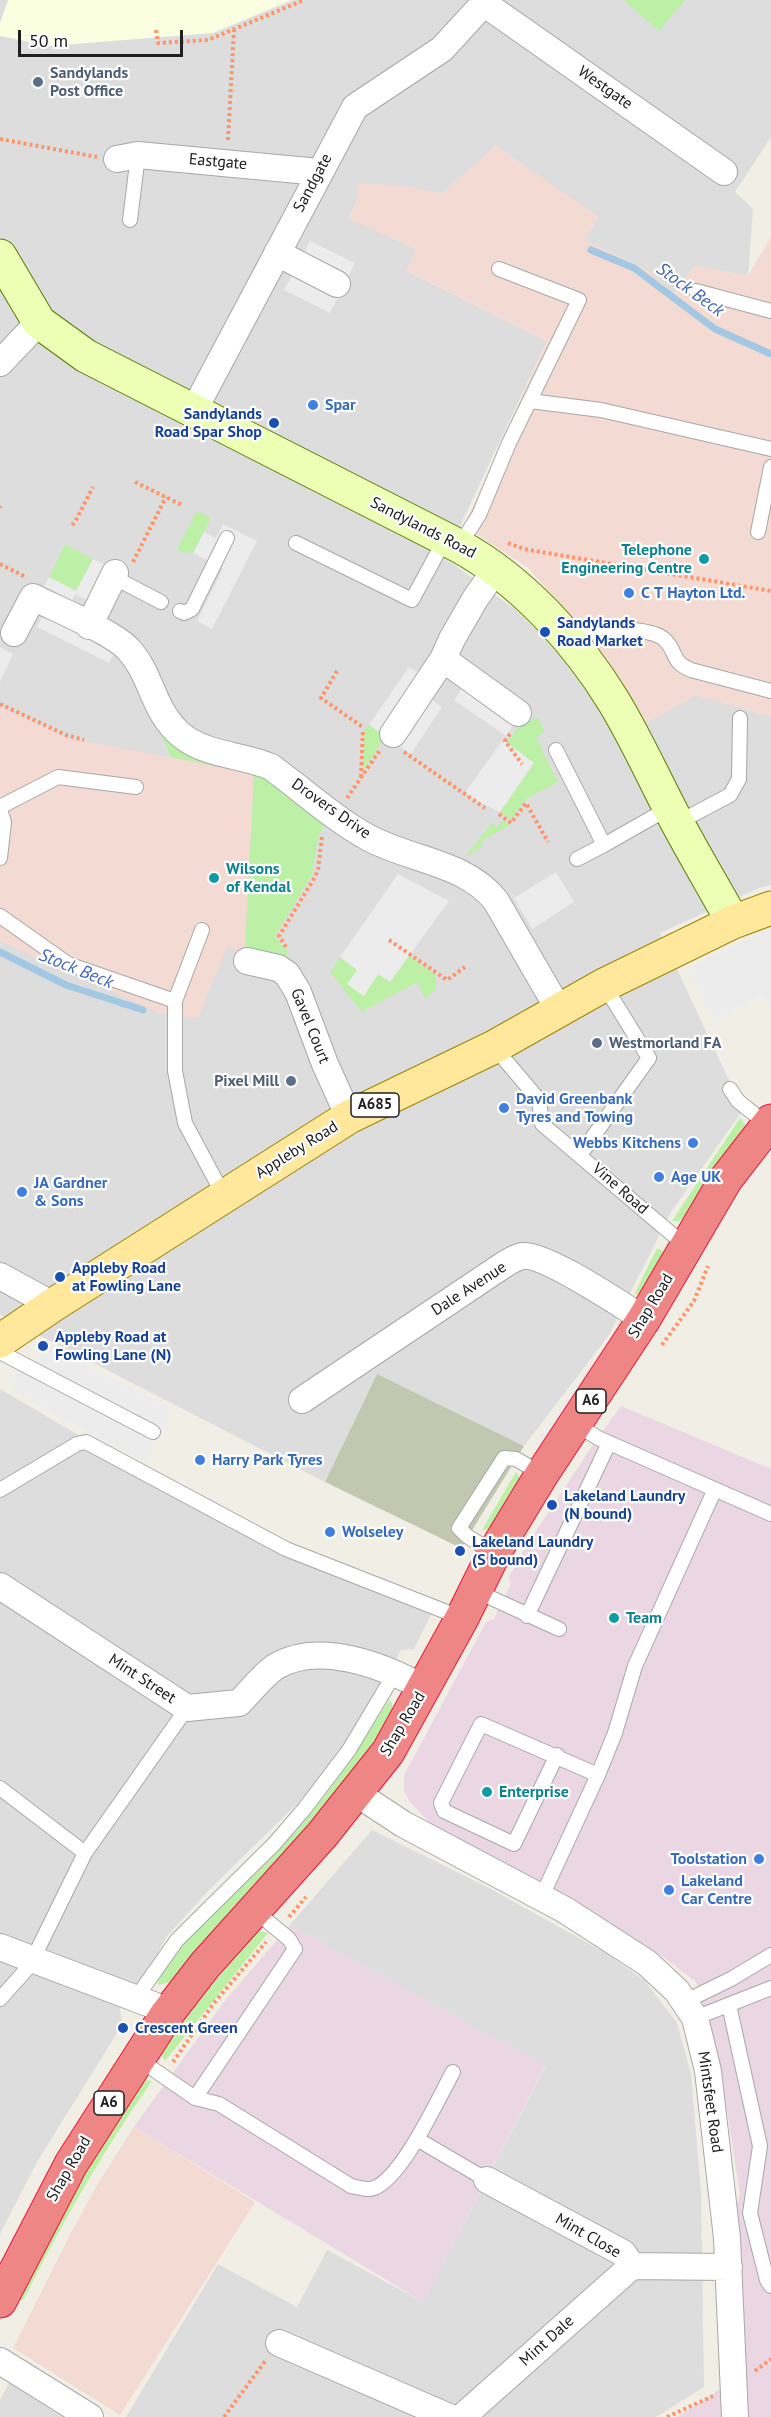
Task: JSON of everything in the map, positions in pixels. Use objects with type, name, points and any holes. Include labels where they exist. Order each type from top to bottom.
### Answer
[{"type":"highway","name":"Shap Road","points":[[0,2301],[71,2164],[167,2014],[205,1965],[322,1835],[388,1752],[469,1605],[494,1554],[542,1474],[644,1319],[726,1179],[770,1123]]},
{"type":"main road","name":"Appleby Road","points":[[0,1341],[349,1117],[494,1047],[604,985],[733,922],[771,908]]},
{"type":"street","name":"Westgate","points":[[486,2],[724,172]]},
{"type":"street","name":"Sandgate","points":[[193,412],[355,106],[442,49],[486,2]]},
{"type":"street","name":"Eastgate","points":[[128,157],[227,162],[319,172]]},
{"type":"street","points":[[277,253],[337,284]]},
{"type":"street","name":"Sandylands Road","points":[[0,256],[39,322],[86,356],[452,542],[501,556],[596,674],[615,704],[673,815],[733,922]]},
{"type":"street","points":[[0,363],[39,322]]},
{"type":"street","points":[[392,740],[443,659],[452,639],[501,556]]},
{"type":"street","points":[[89,626],[120,571]]},
{"type":"street","name":"Drovers Drive","points":[[9,637],[33,597],[89,626],[129,650],[138,662],[166,720],[199,747],[256,760],[271,767],[367,837],[394,850],[460,873],[481,885],[496,901],[559,1010]]},
{"type":"street","points":[[443,659],[518,713]]},
{"type":"street","name":"Gavel Court","points":[[247,961],[278,968],[287,974],[298,992],[349,1117]]},
{"type":"street","name":"Dale Avenue","points":[[302,1400],[505,1264],[522,1256],[537,1258],[558,1267],[644,1319]]},
{"type":"street","points":[[0,1276],[53,1305]]},
{"type":"street","name":"Mint Street","points":[[0,1586],[188,1708],[239,1703],[274,1668],[289,1661],[308,1658],[334,1656],[365,1662],[424,1688]]},
{"type":"street","name":"Mintsfeet Road","points":[[356,1792],[403,1824],[542,1896],[647,1963],[677,1991],[689,2010],[708,2071],[729,2267],[735,2417]]},
{"type":"street","points":[[0,1947],[153,2004],[167,2014]]},
{"type":"street","name":"Mint Close","points":[[487,2180],[622,2253],[632,2266],[729,2267]]},
{"type":"street","name":"Mint Dale","points":[[462,2417],[632,2266]]},
{"type":"street","points":[[279,2343],[449,2417]]},
{"type":"street","points":[[0,2361],[90,2417]]},
{"type":"lane","points":[[128,157],[130,220]]},
{"type":"lane","points":[[296,543],[412,600],[452,542],[479,515],[494,477],[579,300],[499,268]]},
{"type":"lane","points":[[696,291],[771,311]]},
{"type":"lane","points":[[530,401],[601,410],[771,449]]},
{"type":"lane","points":[[758,532],[771,467]]},
{"type":"lane","points":[[180,611],[184,613],[192,609],[227,538]]},
{"type":"lane","points":[[120,571],[161,602]]},
{"type":"lane","points":[[572,646],[597,628],[657,633],[665,640],[680,665],[771,691]]},
{"type":"lane","points":[[578,859],[673,815],[730,795],[739,779],[740,718]]},
{"type":"lane","points":[[556,750],[604,845]]},
{"type":"lane","points":[[0,858],[4,822],[0,808],[58,777],[136,787]]},
{"type":"lane","points":[[0,916],[68,964],[175,1001]]},
{"type":"lane","points":[[202,930],[175,1001],[175,1071],[185,1123],[224,1196]]},
{"type":"lane","points":[[580,1155],[649,1058],[604,985]]},
{"type":"lane","name":"Vine Road","points":[[494,1047],[539,1100],[542,1124],[687,1246]]},
{"type":"lane","points":[[730,1089],[738,1101],[770,1123]]},
{"type":"lane","points":[[0,1352],[153,1432]]},
{"type":"lane","points":[[576,1424],[609,1443],[771,1514]]},
{"type":"lane","points":[[0,1490],[77,1444],[86,1442],[286,1549],[469,1605],[527,1616],[559,1629]]},
{"type":"lane","points":[[527,1616],[609,1443]]},
{"type":"lane","points":[[494,1554],[459,1528],[504,1458],[516,1459],[542,1474]]},
{"type":"lane","points":[[542,1896],[612,1741],[635,1666],[715,1489]]},
{"type":"lane","points":[[136,1998],[177,1940],[275,1843],[305,1808],[349,1750],[395,1674]]},
{"type":"lane","points":[[0,1999],[33,1959],[85,1853],[188,1708]]},
{"type":"lane","points":[[557,1755],[514,1844],[444,1811],[441,1803],[481,1724],[557,1755],[598,1775]]},
{"type":"lane","points":[[0,1788],[85,1853]]},
{"type":"lane","points":[[195,2098],[295,1950],[289,1939],[254,1909]]},
{"type":"lane","points":[[689,2010],[731,1979],[771,1955]]},
{"type":"lane","points":[[689,2010],[729,2005],[771,1988]]},
{"type":"lane","points":[[729,2005],[760,2146],[750,2213],[767,2280],[771,2286]]},
{"type":"lane","points":[[137,2058],[195,2098],[219,2104],[351,2186],[372,2190],[385,2182],[417,2139],[453,2072]]},
{"type":"lane","points":[[417,2139],[487,2180]]},
{"type":"path","points":[[156,30],[158,43],[208,40],[304,0]]},
{"type":"path","points":[[227,162],[234,30]]},
{"type":"path","points":[[0,139],[84,155],[128,157]]},
{"type":"path","points":[[135,482],[182,505]]},
{"type":"path","points":[[72,525],[93,487]]},
{"type":"path","points":[[120,571],[166,497]]},
{"type":"path","points":[[501,556],[524,549],[771,591]]},
{"type":"path","points":[[0,564],[27,578]]},
{"type":"path","points":[[337,671],[321,698],[363,729],[361,778]]},
{"type":"path","points":[[0,704],[66,735],[84,740]]},
{"type":"path","points":[[342,804],[392,740],[485,808]]},
{"type":"path","points":[[505,741],[522,764]]},
{"type":"path","points":[[499,814],[511,823],[526,803],[548,842]]},
{"type":"path","points":[[289,950],[279,936],[315,877],[325,829]]},
{"type":"path","points":[[389,940],[447,980],[465,967]]},
{"type":"path","points":[[167,2070],[214,2003],[271,1937]]},
{"type":"path","points":[[224,2417],[279,2343]]},
{"type":"path","points":[[667,2417],[734,2387]]},
{"type":"shaded area","points":[[0,0],[771,0],[771,137],[735,192],[753,209],[748,276],[695,266],[673,295],[652,273],[584,240],[598,218],[496,146],[442,194],[399,185],[357,200],[349,218],[416,249],[407,271],[547,341],[445,558],[517,611],[559,652],[595,698],[618,738],[696,695],[771,716],[771,885],[759,888],[660,933],[743,1110],[671,1212],[609,1335],[524,1446],[377,1374],[325,1482],[0,1315]]},
{"type":"shaded area","points":[[8,0],[292,0],[213,33],[49,46],[0,36],[0,23]]},
{"type":"shaded area","points":[[496,146],[599,217],[584,240],[652,273],[673,294],[694,266],[748,276],[771,237],[771,716],[696,695],[646,723],[591,639],[527,567],[464,526],[547,341],[406,270],[416,249],[349,219],[357,200],[358,184],[399,185],[442,194]]},
{"type":"shaded area","points":[[310,241],[355,263],[330,313],[284,290]]},
{"type":"shaded area","points":[[223,524],[257,541],[212,629],[197,621],[223,569],[193,553],[204,532],[216,538]]},
{"type":"shaded area","points":[[93,559],[108,566],[89,601],[75,594],[70,605],[42,590],[49,577],[76,591]]},
{"type":"shaded area","points":[[44,613],[116,649],[109,663],[37,627]]},
{"type":"shaded area","points":[[0,647],[13,654],[0,682]]},
{"type":"shaded area","points":[[409,667],[421,675],[430,699],[442,707],[411,754],[369,725]]},
{"type":"shaded area","points":[[464,685],[515,722],[506,736],[454,700]]},
{"type":"shaded area","points":[[0,706],[64,737],[254,774],[245,951],[227,947],[198,1018],[160,1013],[0,941]]},
{"type":"shaded area","points":[[503,740],[534,763],[500,812],[465,792]]},
{"type":"shaded area","points":[[556,872],[574,902],[532,929],[514,898]]},
{"type":"shaded area","points":[[398,874],[449,901],[390,982],[378,974],[364,996],[347,984],[357,970],[340,957]]},
{"type":"shaded area","points":[[771,927],[771,1006],[761,995],[715,1022],[686,970]]},
{"type":"shaded area","points":[[51,1349],[173,1408],[146,1463],[24,1398],[6,1380]]},
{"type":"shaded area","points":[[587,1370],[592,1375],[538,1449],[534,1445]]},
{"type":"shaded area","points":[[377,1374],[524,1446],[461,1548],[325,1482]]},
{"type":"shaded area","points":[[0,1389],[281,1554],[432,1613],[414,1649],[401,1650],[349,1745],[301,1800],[212,1887],[167,1936],[147,1973],[120,2008],[122,2025],[37,2162],[0,2234]]},
{"type":"shaded area","points":[[621,1406],[771,1469],[771,2417],[677,2417],[725,2386],[727,2238],[740,2194],[720,2065],[696,1982],[666,1959],[572,1898],[432,1825],[410,1802],[404,1791],[404,1776],[486,1622],[494,1619],[511,1583],[509,1577],[525,1548]]},
{"type":"shaded area","points":[[372,1830],[489,1888],[606,1953],[645,1981],[677,2023],[691,2074],[701,2192],[704,2387],[656,2417],[126,2417],[218,2264],[297,2307],[327,2250],[423,2302],[545,2067],[290,1925]]},
{"type":"shaded area","points":[[290,1925],[545,2066],[423,2302],[134,2127],[223,2003]]},
{"type":"shaded area","points":[[134,2127],[255,2202],[120,2415],[13,2348],[97,2185]]},
{"type":"shaded area","points":[[9,2383],[63,2417],[0,2417],[0,2400]]},
{"type":"green space","points":[[624,0],[685,0],[659,31]]},
{"type":"green space","points":[[197,511],[211,518],[193,553],[188,551],[187,554],[177,549]]},
{"type":"green space","points":[[65,544],[93,559],[76,591],[49,577]]},
{"type":"green space","points":[[538,717],[545,732],[536,737],[558,782],[527,798],[511,819],[500,812],[534,763],[507,743],[519,726]]},
{"type":"green space","points":[[156,723],[255,770],[326,821],[318,838],[312,875],[275,936],[291,956],[245,951],[254,774],[171,757]]},
{"type":"green space","points":[[369,725],[386,736],[364,769],[364,731]]},
{"type":"green space","points":[[503,820],[510,825],[481,841],[483,846],[464,858],[492,823],[497,827]]},
{"type":"green space","points":[[409,956],[435,974],[436,990],[425,998],[417,982],[362,1012],[330,972],[340,957],[357,970],[378,974],[390,982]]},
{"type":"green space","points":[[740,1118],[745,1124],[743,1130],[688,1214],[679,1221],[672,1221]]},
{"type":"green space","points":[[657,1248],[665,1252],[643,1292],[634,1295]]},
{"type":"green space","points":[[516,1472],[520,1477],[520,1483],[491,1529],[482,1530]]},
{"type":"green space","points":[[389,1700],[392,1703],[392,1716],[332,1800],[170,1982],[158,1985],[159,1978],[168,1962],[190,1935],[264,1866],[305,1821],[349,1762]]},
{"type":"green space","points":[[260,1931],[268,1933],[165,2061],[161,2055],[162,2051],[173,2035],[220,1975]]},
{"type":"green space","points":[[144,2080],[152,2081],[84,2188],[21,2301],[19,2299],[93,2155]]},
{"type":"waterway","name":"Stock Beck","points":[[591,250],[634,268],[715,329],[771,354]]},
{"type":"waterway","name":"Stock Beck","points":[[0,952],[66,985],[143,1010]]},
{"type":"place","name":"Sandylands Post Office","points":[[38,82]]},
{"type":"place","name":"Spar","points":[[313,405]]},
{"type":"place","name":"Sandylands Road Spar Shop","points":[[274,423]]},
{"type":"place","name":"Telephone Engineering Centre","points":[[704,559]]},
{"type":"place","name":"C T Hayton Ltd.","points":[[629,593]]},
{"type":"place","name":"Sandylands Road Market","points":[[545,632]]},
{"type":"place","name":"Wilsons of Kendal","points":[[214,878]]},
{"type":"place","name":"Westmorland FA","points":[[597,1043]]},
{"type":"place","name":"Pixel Mill","points":[[291,1081]]},
{"type":"place","name":"David Greenbank Tyres and Towing","points":[[504,1108]]},
{"type":"place","name":"Webbs Kitchens","points":[[693,1143]]},
{"type":"place","name":"Age UK","points":[[659,1177]]},
{"type":"place","name":"JA Gardner & Sons","points":[[22,1192]]},
{"type":"place","name":"Appleby Road at Fowling Lane","points":[[60,1277]]},
{"type":"place","name":"Appleby Road at Fowling Lane (N)","points":[[43,1346]]},
{"type":"place","name":"Harry Park Tyres","points":[[200,1460]]},
{"type":"place","name":"Lakeland Laundry (N bound)","points":[[552,1505]]},
{"type":"place","name":"Wolseley","points":[[330,1532]]},
{"type":"place","name":"Lakeland Laundry (S bound)","points":[[460,1551]]},
{"type":"place","name":"Team","points":[[614,1618]]},
{"type":"place","name":"Enterprise","points":[[487,1792]]},
{"type":"place","name":"Toolstation","points":[[759,1859]]},
{"type":"place","name":"Lakeland Car Centre","points":[[669,1890]]},
{"type":"place","name":"Crescent Green","points":[[123,2028]]}]
